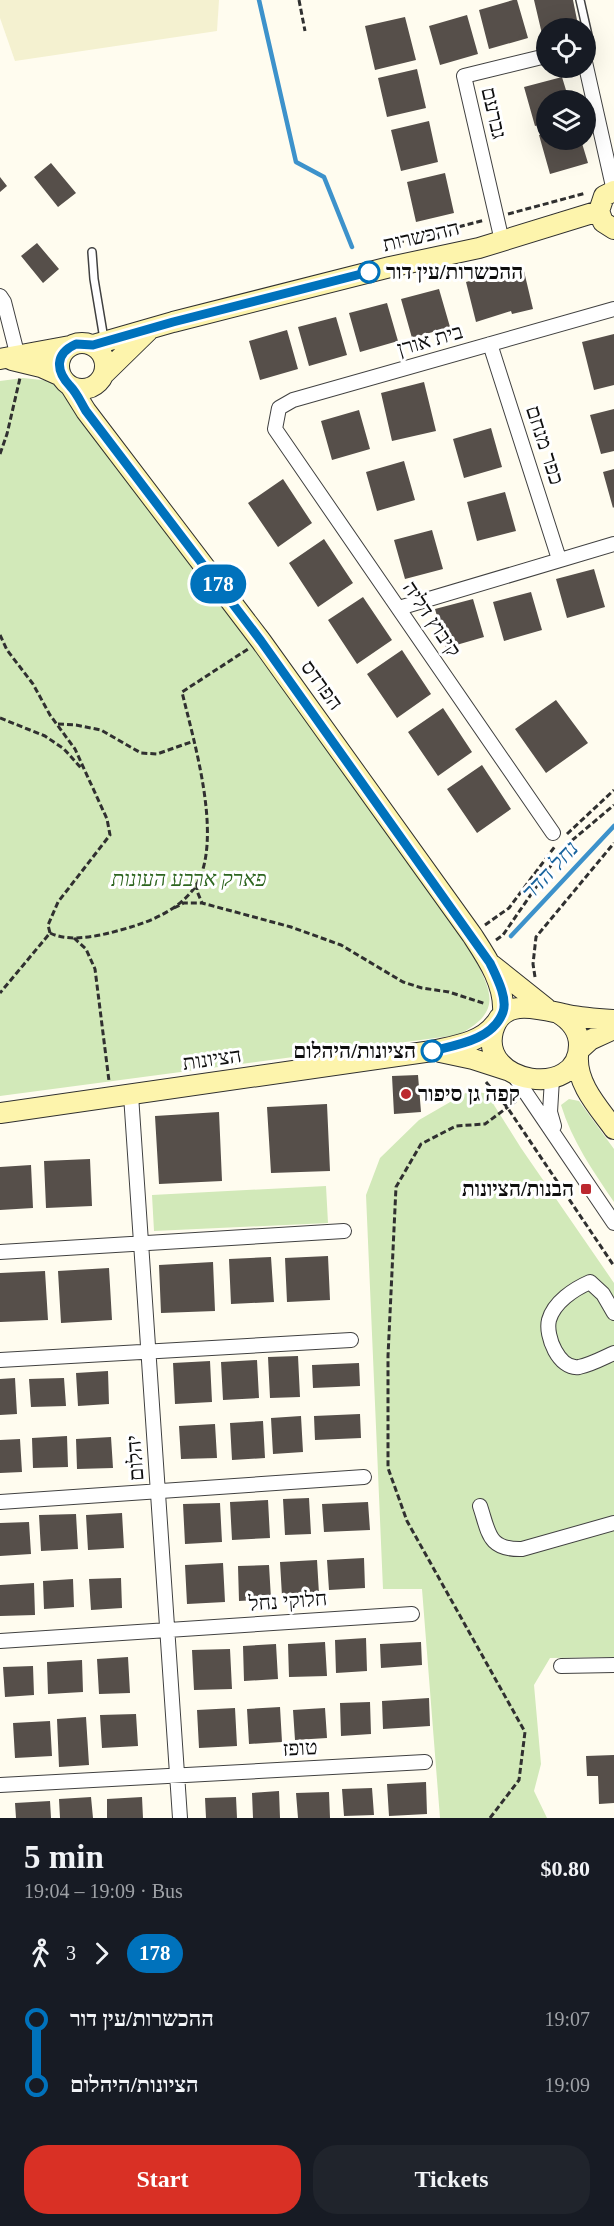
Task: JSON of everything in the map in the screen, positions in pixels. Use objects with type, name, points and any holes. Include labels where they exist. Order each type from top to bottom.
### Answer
[{"type":"street","name":"גברעם","points":[[502,241],[464,76],[536,58]]},
{"type":"street","points":[[589,78],[614,191],[604,196],[599,211],[603,222],[614,228]]},
{"type":"street","name":"ההכשרות","points":[[98,344],[173,322],[502,241],[599,211]]},
{"type":"street","points":[[0,296],[4,302],[10,359]]},
{"type":"street","name":"בית אורן","points":[[275,429],[279,408],[293,400],[614,309]]},
{"type":"street","name":"ההכשרות","points":[[102,378],[148,331]]},
{"type":"street","points":[[81,343],[98,344],[104,357],[102,378],[88,389],[79,390],[41,367],[10,359],[81,343]]},
{"type":"street","name":"כפר מנחם","points":[[490,344],[559,559]]},
{"type":"street","points":[[66,382],[60,360],[70,346]]},
{"type":"street","name":"הפרדס","points":[[102,378],[99,406],[108,440]]},
{"type":"street","name":"הפרדס","points":[[66,382],[261,641],[481,950],[527,995],[554,1012]]},
{"type":"street","name":"קיבוץ דליה","points":[[275,429],[560,836]]},
{"type":"street","points":[[399,608],[614,544]]},
{"type":"street","name":"הפרדס","points":[[481,950],[502,995],[500,1016]]},
{"type":"street","points":[[614,1020],[523,1007],[500,1016],[492,1037],[494,1052],[500,1063],[527,1094],[614,1223]]},
{"type":"street","points":[[554,1012],[570,1021],[574,1028],[579,1042],[578,1070],[591,1099]]},
{"type":"street","name":"הציונות","points":[[0,1113],[432,1051],[468,1042],[485,1034],[500,1016]]},
{"type":"street","points":[[555,1078],[570,1070],[579,1053],[591,1040],[614,1029]]},
{"type":"street","name":"הציונות","points":[[432,1051],[454,1053],[510,1072]]},
{"type":"street","points":[[510,1072],[555,1078],[574,1084],[591,1099],[614,1129]]},
{"type":"street","points":[[555,1078],[550,1112],[560,1142]]},
{"type":"street","name":"יהלום","points":[[131,1095],[180,1818]]},
{"type":"street","points":[[0,1252],[344,1231]]},
{"type":"street","points":[[614,1313],[603,1294],[590,1282],[576,1289],[559,1304],[549,1320],[550,1337],[562,1361],[571,1367],[579,1367],[614,1353]]},
{"type":"street","points":[[0,1360],[351,1340]]},
{"type":"street","points":[[0,1502],[364,1477]]},
{"type":"street","points":[[480,1506],[490,1537],[498,1546],[507,1550],[522,1549],[614,1523]]},
{"type":"street","name":"חלוקי נחל","points":[[0,1641],[412,1614]]},
{"type":"street","points":[[561,1666],[614,1665]]},
{"type":"street","name":"טופז","points":[[0,1785],[425,1762]]},
{"type":"lane","points":[[580,0],[584,18]]},
{"type":"lane","points":[[92,252],[98,344]]},
{"type":"path","points":[[299,0],[305,31]]},
{"type":"path","points":[[390,267],[396,243],[586,193]]},
{"type":"path","points":[[0,454],[21,379],[10,359]]},
{"type":"path","points":[[0,635],[7,650],[33,684],[75,749],[82,769],[107,819],[110,836],[58,902],[48,925],[50,933],[59,938],[74,938],[121,930],[148,922],[184,903],[202,903],[291,927],[341,945],[404,982],[422,988],[449,992],[500,1016]]},
{"type":"path","points":[[168,912],[187,896],[197,882],[205,859],[207,834],[205,805],[194,741],[182,692],[261,641]]},
{"type":"path","points":[[0,717],[45,736],[64,749],[82,769]]},
{"type":"path","points":[[57,724],[101,730],[132,748],[150,754],[165,752],[194,741]]},
{"type":"path","points":[[481,950],[560,836],[614,790]]},
{"type":"path","points":[[481,950],[503,935],[563,848],[614,805]]},
{"type":"path","points":[[535,980],[533,964],[536,937],[614,843]]},
{"type":"path","points":[[197,882],[197,891],[202,903]]},
{"type":"path","points":[[0,993],[50,933]]},
{"type":"path","points":[[74,938],[86,949],[95,969],[111,1098]]},
{"type":"path","points":[[490,1818],[519,1780],[525,1732],[407,1521],[388,1468],[388,1356],[396,1188],[421,1144],[456,1126],[484,1124],[527,1094]]},
{"type":"path","points":[[507,1107],[614,1266]]},
{"type":"shaded area","points":[[0,0],[219,0],[217,31],[15,61],[0,18]]},
{"type":"green space","name":"פארק ארבע העונות","points":[[23,378],[51,381],[63,385],[76,400],[467,942],[489,994],[489,1005],[484,1015],[474,1025],[458,1035],[0,1096],[0,381]]},
{"type":"green space","points":[[471,1090],[487,1094],[521,1148],[614,1283],[614,1657],[550,1658],[534,1685],[541,1764],[534,1791],[547,1818],[440,1818],[422,1589],[383,1589],[366,1195],[380,1158],[419,1120]]},
{"type":"green space","points":[[569,1099],[579,1101],[614,1149],[614,1202],[571,1131],[561,1105]]},
{"type":"green space","points":[[326,1186],[328,1223],[154,1231],[152,1195]]},
{"type":"building","points":[[517,0],[528,38],[489,49],[479,10]]},
{"type":"building","points":[[534,0],[573,0],[577,18],[538,18]]},
{"type":"building","points":[[467,15],[478,54],[440,65],[429,26]]},
{"type":"building","points":[[405,17],[416,60],[375,70],[365,26]]},
{"type":"building","points":[[417,69],[426,108],[387,117],[378,78]]},
{"type":"building","points":[[562,78],[566,90],[536,90],[535,126],[524,87]]},
{"type":"building","points":[[429,121],[438,162],[401,171],[391,130]]},
{"type":"building","points":[[543,150],[584,150],[588,163],[550,174]]},
{"type":"building","points":[[51,163],[76,193],[58,207],[34,177]]},
{"type":"building","points":[[445,173],[454,213],[416,222],[407,182]]},
{"type":"building","points":[[0,177],[7,186],[0,192]]},
{"type":"building","points":[[37,243],[59,269],[43,283],[21,256]]},
{"type":"building","points":[[523,267],[533,309],[512,314],[511,311],[476,322],[466,282],[488,276],[489,280],[502,276],[501,272]]},
{"type":"building","points":[[439,289],[450,327],[412,338],[401,299]]},
{"type":"building","points":[[387,303],[398,341],[360,352],[349,313]]},
{"type":"building","points":[[336,317],[347,355],[309,366],[298,327]]},
{"type":"building","points":[[287,330],[298,369],[260,380],[249,341]]},
{"type":"building","points":[[614,334],[614,385],[594,390],[582,342]]},
{"type":"building","points":[[424,382],[436,431],[392,441],[381,393]]},
{"type":"building","points":[[614,409],[614,451],[601,454],[590,415]]},
{"type":"building","points":[[359,410],[370,449],[332,460],[321,421]]},
{"type":"building","points":[[491,428],[502,467],[464,478],[453,439]]},
{"type":"building","points":[[404,461],[415,500],[377,511],[366,472]]},
{"type":"building","points":[[614,469],[614,507],[613,508],[603,472]]},
{"type":"building","points":[[283,479],[312,523],[278,547],[248,503]]},
{"type":"building","points":[[505,492],[516,531],[477,541],[467,502]]},
{"type":"building","points":[[432,530],[443,569],[405,579],[394,540]]},
{"type":"building","points":[[324,539],[353,583],[318,607],[289,563]]},
{"type":"building","points":[[594,569],[605,607],[567,618],[556,579]]},
{"type":"building","points":[[531,592],[542,630],[504,641],[493,602]]},
{"type":"building","points":[[363,597],[392,640],[357,664],[328,620]]},
{"type":"building","points":[[473,599],[484,637],[446,648],[435,609]]},
{"type":"building","points":[[402,650],[431,694],[397,718],[367,674]]},
{"type":"building","points":[[556,700],[588,743],[546,773],[515,729]]},
{"type":"building","points":[[443,708],[472,752],[438,776],[408,732]]},
{"type":"building","points":[[482,765],[511,809],[477,833],[447,789]]},
{"type":"building","name":"קפה גן סיפור","points":[[418,1075],[421,1112],[394,1114],[392,1076]]},
{"type":"building","points":[[327,1104],[330,1171],[271,1173],[267,1107]]},
{"type":"building","points":[[219,1112],[222,1181],[159,1184],[155,1116]]},
{"type":"building","points":[[90,1159],[92,1206],[46,1208],[44,1161]]},
{"type":"building","points":[[31,1165],[33,1208],[0,1210],[0,1167]]},
{"type":"building","points":[[328,1256],[330,1300],[287,1302],[285,1258]]},
{"type":"building","points":[[271,1257],[274,1302],[231,1304],[229,1259]]},
{"type":"building","points":[[213,1262],[215,1311],[161,1313],[159,1265]]},
{"type":"building","points":[[109,1268],[112,1320],[61,1323],[58,1271]]},
{"type":"building","points":[[45,1271],[48,1320],[0,1322],[0,1273]]},
{"type":"building","points":[[298,1356],[300,1397],[270,1398],[268,1357]]},
{"type":"building","points":[[257,1360],[259,1398],[223,1400],[221,1362]]},
{"type":"building","points":[[210,1361],[212,1402],[175,1404],[173,1363]]},
{"type":"building","points":[[359,1363],[360,1386],[313,1388],[312,1365]]},
{"type":"building","points":[[108,1371],[109,1404],[78,1406],[76,1373]]},
{"type":"building","points":[[15,1378],[17,1414],[0,1415],[0,1379]]},
{"type":"building","points":[[64,1378],[66,1406],[31,1407],[29,1379]]},
{"type":"building","points":[[360,1414],[361,1438],[315,1440],[314,1416]]},
{"type":"building","points":[[301,1416],[303,1452],[273,1454],[271,1418]]},
{"type":"building","points":[[263,1421],[265,1458],[232,1460],[230,1423]]},
{"type":"building","points":[[215,1424],[217,1458],[181,1459],[179,1426]]},
{"type":"building","points":[[67,1436],[68,1467],[33,1468],[32,1438]]},
{"type":"building","points":[[111,1437],[113,1468],[77,1469],[76,1439]]},
{"type":"building","points":[[20,1439],[22,1472],[0,1473],[0,1440]]},
{"type":"building","points":[[309,1498],[311,1534],[285,1535],[283,1499]]},
{"type":"building","points":[[268,1500],[270,1538],[232,1540],[230,1502]]},
{"type":"building","points":[[368,1502],[370,1530],[324,1532],[322,1504]]},
{"type":"building","points":[[220,1503],[222,1542],[185,1544],[183,1504]]},
{"type":"building","points":[[122,1513],[124,1548],[88,1550],[86,1515]]},
{"type":"building","points":[[76,1514],[78,1549],[41,1551],[39,1515]]},
{"type":"building","points":[[29,1522],[31,1554],[0,1556],[0,1523]]},
{"type":"building","points":[[364,1558],[365,1588],[329,1590],[327,1560]]},
{"type":"building","points":[[317,1560],[319,1594],[282,1596],[280,1562]]},
{"type":"building","points":[[223,1563],[225,1602],[187,1604],[185,1565]]},
{"type":"building","points":[[269,1565],[271,1599],[239,1601],[238,1566]]},
{"type":"building","points":[[121,1578],[122,1608],[91,1610],[89,1579]]},
{"type":"building","points":[[73,1579],[74,1607],[44,1609],[43,1581]]},
{"type":"building","points":[[34,1583],[35,1615],[0,1616],[0,1585]]},
{"type":"building","points":[[366,1638],[367,1671],[336,1673],[335,1640]]},
{"type":"building","points":[[325,1642],[327,1676],[289,1677],[288,1644]]},
{"type":"building","points":[[421,1642],[422,1665],[381,1668],[380,1644]]},
{"type":"building","points":[[276,1644],[278,1679],[244,1681],[243,1646]]},
{"type":"building","points":[[230,1649],[232,1689],[194,1690],[192,1650]]},
{"type":"building","points":[[128,1657],[130,1693],[99,1694],[97,1659]]},
{"type":"building","points":[[82,1660],[83,1692],[48,1694],[47,1662]]},
{"type":"building","points":[[33,1666],[34,1695],[5,1697],[3,1667]]},
{"type":"building","points":[[429,1698],[430,1726],[383,1729],[382,1701]]},
{"type":"building","points":[[370,1702],[371,1734],[341,1736],[340,1703]]},
{"type":"building","points":[[280,1707],[282,1742],[249,1744],[247,1709]]},
{"type":"building","points":[[235,1708],[237,1746],[199,1748],[197,1710]]},
{"type":"building","points":[[325,1708],[327,1738],[295,1740],[293,1710]]},
{"type":"building","points":[[136,1714],[138,1746],[102,1748],[100,1715]]},
{"type":"building","points":[[86,1717],[89,1765],[59,1767],[57,1719]]},
{"type":"building","points":[[50,1721],[52,1756],[15,1758],[13,1723]]},
{"type":"building","points":[[614,1755],[614,1803],[599,1804],[598,1776],[587,1776],[586,1756]]},
{"type":"building","points":[[426,1782],[427,1814],[389,1816],[387,1784]]},
{"type":"building","points":[[372,1788],[374,1815],[344,1816],[342,1789]]},
{"type":"building","points":[[279,1791],[280,1818],[253,1818],[252,1793]]},
{"type":"building","points":[[329,1792],[330,1818],[298,1818],[296,1793]]},
{"type":"building","points":[[91,1797],[93,1818],[60,1818],[59,1799]]},
{"type":"building","points":[[142,1797],[143,1818],[107,1818],[107,1799]]},
{"type":"building","points":[[236,1797],[237,1818],[206,1818],[205,1798]]},
{"type":"building","points":[[50,1801],[51,1818],[16,1818],[15,1803]]},
{"type":"waterway","points":[[259,0],[296,162],[324,177],[352,247]]},
{"type":"waterway","name":"נחל הדר","points":[[511,936],[614,826]]},
{"type":"bus line","name":"178","points":[[369,272],[93,345],[76,344],[70,346],[62,355],[59,371],[86,411],[261,641],[490,963],[502,995],[503,1013],[485,1034],[460,1045],[432,1051]]},
{"type":"place","name":"ההכשרות/עין דור","points":[[369,272]]},
{"type":"place","name":"הציונות/היהלום","points":[[432,1051]]},
{"type":"place","name":"קפה גן סיפור","points":[[406,1094]]},
{"type":"place","name":"הבנות/הציונות","points":[[586,1189]]}]
